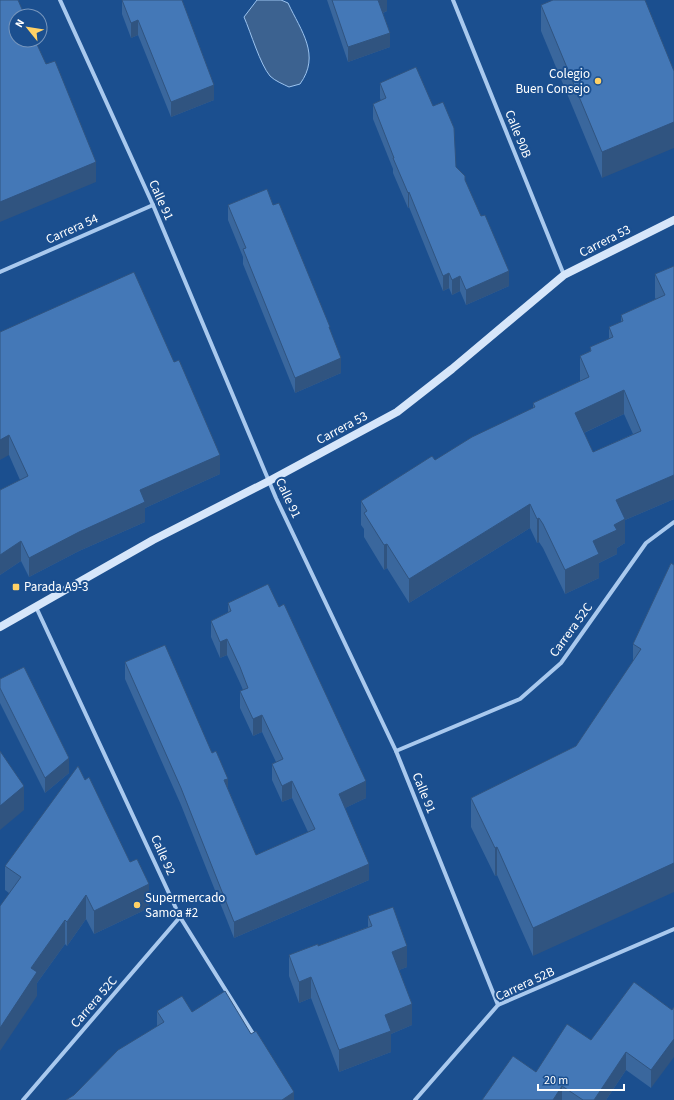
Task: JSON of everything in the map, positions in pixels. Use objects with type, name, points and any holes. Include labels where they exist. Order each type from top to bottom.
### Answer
[{"type":"main road","name":"Carrera 53","points":[[0,627],[153,540],[269,481],[397,412],[452,369],[564,275],[674,220]]},
{"type":"street","name":"Calle 91","points":[[60,0],[153,205],[269,481],[396,751],[498,1005]]},
{"type":"street","name":"Calle 90B","points":[[453,0],[564,275]]},
{"type":"street","name":"Carrera 54","points":[[0,272],[153,205]]},
{"type":"street","name":"Carrera 52C","points":[[396,751],[520,699],[561,663],[646,543],[674,522]]},
{"type":"street","name":"Calle 92","points":[[36,607],[180,917],[256,1039]]},
{"type":"street","name":"Carrera 52C","points":[[23,1100],[180,917]]},
{"type":"street","name":"Carrera 52B","points":[[416,1099],[498,1005],[674,929]]},
{"type":"water","points":[[257,0],[281,0],[288,3],[303,33],[309,53],[309,63],[300,84],[289,87],[274,79],[266,71],[244,17]]},
{"type":"building","points":[[0,0],[18,0],[22,8],[8,8],[8,48],[39,48],[46,64],[55,61],[96,162],[0,202]]},
{"type":"building","points":[[122,0],[182,0],[214,85],[171,102],[138,20],[131,23]]},
{"type":"building","points":[[332,0],[378,0],[390,33],[348,47]]},
{"type":"building","points":[[553,0],[645,0],[674,71],[674,122],[602,152],[541,5]]},
{"type":"building","points":[[416,67],[433,106],[443,102],[454,128],[456,167],[465,176],[465,180],[481,216],[485,215],[509,271],[466,290],[460,276],[452,280],[449,273],[443,276],[409,192],[408,193],[393,158],[373,104],[386,98],[380,83]]},
{"type":"building","points":[[267,189],[273,205],[279,203],[330,327],[341,358],[295,378],[243,249],[246,248],[228,205]]},
{"type":"building","points":[[674,266],[674,475],[616,500],[625,519],[614,525],[617,530],[593,541],[599,554],[565,570],[543,524],[539,518],[537,519],[530,504],[409,579],[387,544],[384,545],[364,513],[367,511],[361,501],[432,456],[435,460],[472,437],[535,407],[533,403],[589,377],[580,356],[591,351],[590,347],[613,337],[609,327],[623,321],[621,315],[665,295],[655,274]],"holes":[[[624,390],[641,431],[593,452],[575,413]]]},
{"type":"building","points":[[134,272],[174,362],[179,360],[220,455],[140,490],[145,502],[79,532],[29,558],[21,541],[0,555],[0,490],[28,476],[9,435],[0,440],[0,332]]},
{"type":"building","points":[[671,563],[674,565],[674,863],[533,928],[497,847],[495,848],[471,798],[576,746],[641,649],[633,644]]},
{"type":"building","points":[[268,584],[279,607],[284,604],[366,781],[339,794],[369,864],[234,922],[181,788],[125,662],[165,645],[212,753],[216,751],[228,779],[224,780],[256,855],[315,829],[292,781],[282,786],[272,764],[283,759],[262,715],[253,719],[240,691],[248,688],[240,667],[227,639],[220,642],[211,621],[231,611],[228,603]]},
{"type":"building","points":[[24,667],[69,758],[45,778],[0,688],[0,679]]},
{"type":"building","points":[[0,751],[24,786],[0,806]]},
{"type":"building","points":[[78,766],[85,780],[89,777],[130,862],[137,859],[149,884],[94,911],[86,895],[67,922],[65,920],[31,968],[37,972],[0,1028],[0,906],[21,877],[5,866]]},
{"type":"building","points":[[393,907],[407,946],[392,952],[412,1004],[385,1015],[391,1031],[339,1050],[311,977],[299,982],[289,955],[372,926],[368,916]]},
{"type":"building","points":[[634,982],[672,1010],[674,1007],[674,1039],[651,1070],[626,1052],[594,1100],[583,1100],[562,1086],[553,1100],[482,1100],[513,1056],[536,1072],[567,1024],[591,1040]]},
{"type":"building","points":[[225,991],[251,1034],[256,1031],[294,1092],[282,1100],[66,1100],[74,1095],[118,1050],[164,1022],[157,1011],[182,996],[192,1012]]},
{"type":"place","name":"Colegio Buen Consejo","points":[[598,81]]},
{"type":"place","name":"Parada A9-3","points":[[16,587]]},
{"type":"place","name":"Supermercado Samoa #2","points":[[137,905]]}]
